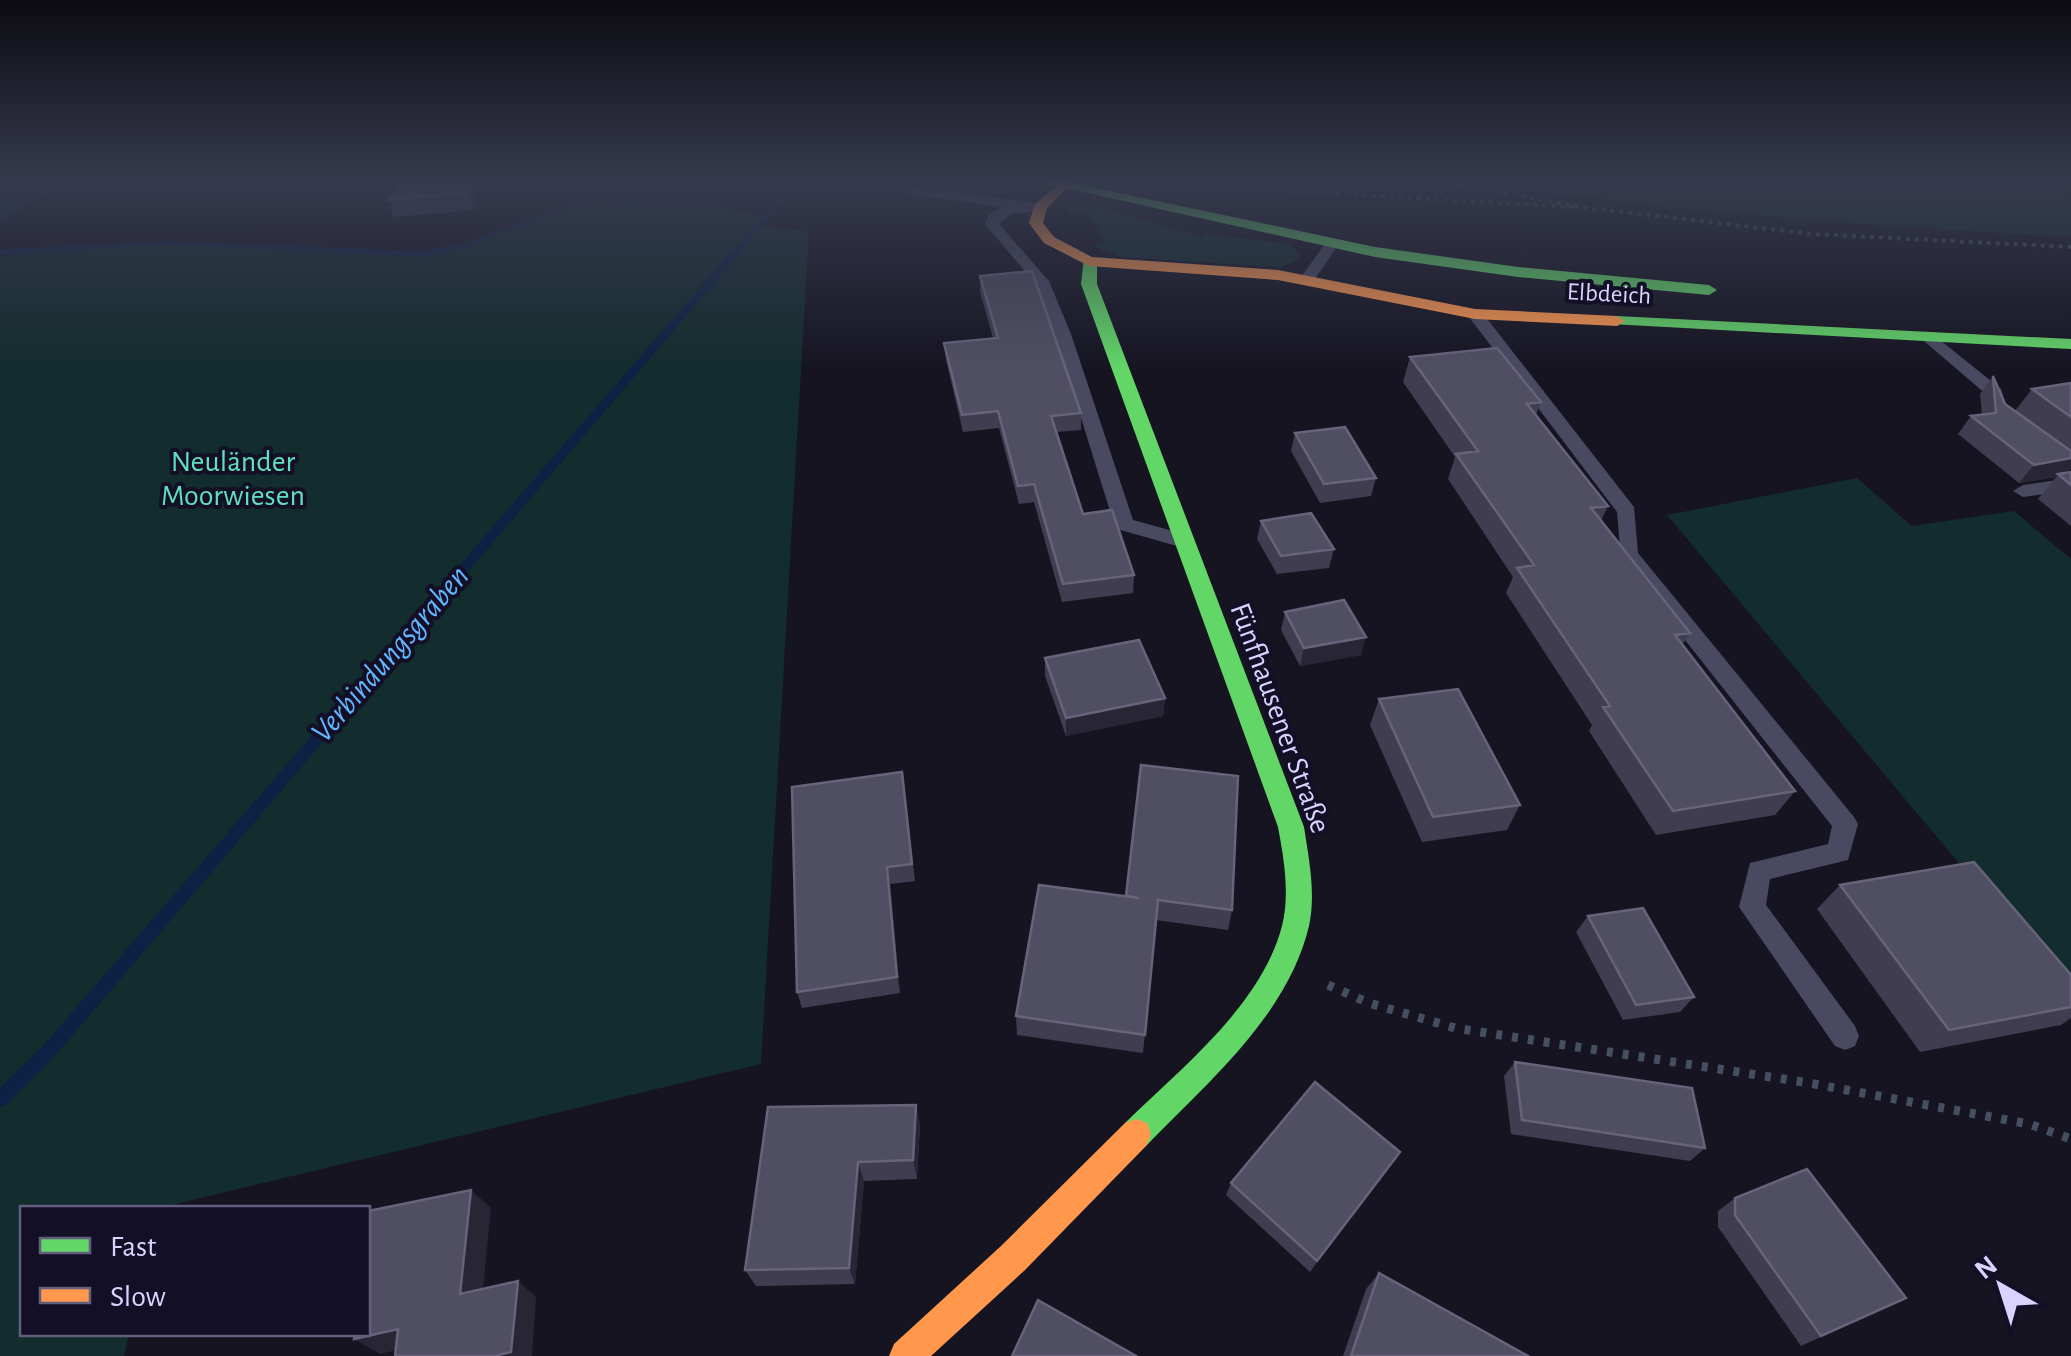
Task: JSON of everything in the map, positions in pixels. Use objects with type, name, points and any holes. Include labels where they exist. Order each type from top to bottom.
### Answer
[{"type":"street","points":[[1055,243],[1089,260]]},
{"type":"street","name":"Elbdeich","points":[[1328,243],[1607,282],[1738,292]]},
{"type":"street","name":"Elbdeich","points":[[1089,260],[1307,280],[1475,314],[2071,344]]},
{"type":"street","name":"Fünfhausener Straße","points":[[906,1356],[988,1284],[1096,1179],[1232,1030],[1282,962],[1294,930],[1299,866],[1291,828],[1089,284],[1089,260]]},
{"type":"lane","points":[[1008,243],[1041,282],[1063,334],[1124,524],[1184,541]]},
{"type":"lane","points":[[1307,280],[1332,244]]},
{"type":"lane","points":[[1475,314],[1626,510],[1628,554],[1845,824],[1838,852],[1759,871],[1752,907],[1844,1036]]},
{"type":"lane","points":[[1930,337],[1995,393],[2000,415],[2014,426]]},
{"type":"lane","points":[[2023,492],[2071,484]]},
{"type":"path","points":[[1997,243],[2071,247]]},
{"type":"path","points":[[1282,962],[1360,1001],[1481,1034],[1678,1061],[2029,1124],[2071,1139]]},
{"type":"green space","name":"Neuländer Moorwiesen","points":[[164,243],[423,254],[464,243],[808,243],[761,1064],[167,1206],[20,1206],[20,1336],[129,1336],[124,1356],[0,1356],[0,256]]},
{"type":"green space","points":[[1104,243],[1282,243],[1300,253],[1299,259],[1282,267],[1121,257],[1094,247]]},
{"type":"green space","points":[[1857,478],[1912,526],[2014,511],[2071,559],[2071,997],[1667,515]]},
{"type":"building","points":[[1032,271],[1081,413],[1051,416],[1083,514],[1112,510],[1134,575],[1063,584],[1034,484],[1018,486],[998,411],[962,415],[944,343],[998,338],[980,276]]},
{"type":"building","points":[[1497,348],[1541,402],[1527,404],[1608,506],[1591,508],[1690,633],[1675,635],[1795,791],[1673,811],[1603,707],[1610,706],[1517,568],[1534,565],[1456,454],[1478,451],[1410,357]]},
{"type":"building","points":[[1993,376],[2005,404],[2071,451],[2071,458],[2034,465],[1971,416],[1996,413]]},
{"type":"building","points":[[2071,383],[2071,417],[2032,389]]},
{"type":"building","points":[[1345,427],[1376,478],[1324,484],[1295,433]]},
{"type":"building","points":[[2071,472],[2071,485],[2058,474]]},
{"type":"building","points":[[1311,513],[1334,549],[1281,556],[1261,521]]},
{"type":"building","points":[[1344,600],[1366,637],[1304,648],[1285,612]]},
{"type":"building","points":[[1139,640],[1165,698],[1066,718],[1045,658]]},
{"type":"building","points":[[1458,689],[1520,805],[1433,817],[1379,699]]},
{"type":"building","points":[[1141,765],[1238,776],[1232,910],[1158,900],[1145,1035],[1016,1016],[1039,885],[1139,898],[1126,896]]},
{"type":"building","points":[[902,772],[912,864],[887,867],[897,977],[797,992],[792,787]]},
{"type":"building","points":[[1974,862],[2071,975],[2071,1007],[1949,1030],[1840,885]]},
{"type":"building","points":[[1643,908],[1694,997],[1636,1005],[1588,916]]},
{"type":"building","points":[[1515,1062],[1692,1088],[1705,1148],[1522,1120]]},
{"type":"building","points":[[1315,1082],[1400,1152],[1317,1261],[1231,1183]]},
{"type":"building","points":[[916,1105],[913,1160],[858,1162],[849,1268],[745,1270],[768,1107]]},
{"type":"building","points":[[1807,1169],[1906,1298],[1821,1336],[1735,1215],[1735,1198]]},
{"type":"building","points":[[471,1190],[460,1294],[518,1281],[511,1352],[494,1356],[395,1356],[398,1329],[370,1335],[370,1211]]},
{"type":"building","points":[[1379,1273],[1528,1356],[1351,1356]]},
{"type":"building","points":[[1038,1300],[1136,1356],[1012,1356]]},
{"type":"waterway","points":[[0,252],[163,243]]},
{"type":"waterway","points":[[174,243],[423,254],[470,243]]},
{"type":"waterway","name":"Verbindungsgraben","points":[[0,1099],[48,1052],[744,243]]},
{"type":"traffic: fast","points":[[1334,243],[1518,272],[1709,290]]},
{"type":"traffic: fast","points":[[1089,261],[1089,284],[1291,827],[1298,877],[1295,927],[1270,984],[1229,1038],[1136,1134]]},
{"type":"traffic: fast","points":[[1617,321],[2071,344]]},
{"type":"traffic: slow","points":[[1055,243],[1089,261],[1278,275],[1475,314],[1617,321]]},
{"type":"traffic: slow","points":[[906,1356],[1013,1258],[1136,1134]]}]
